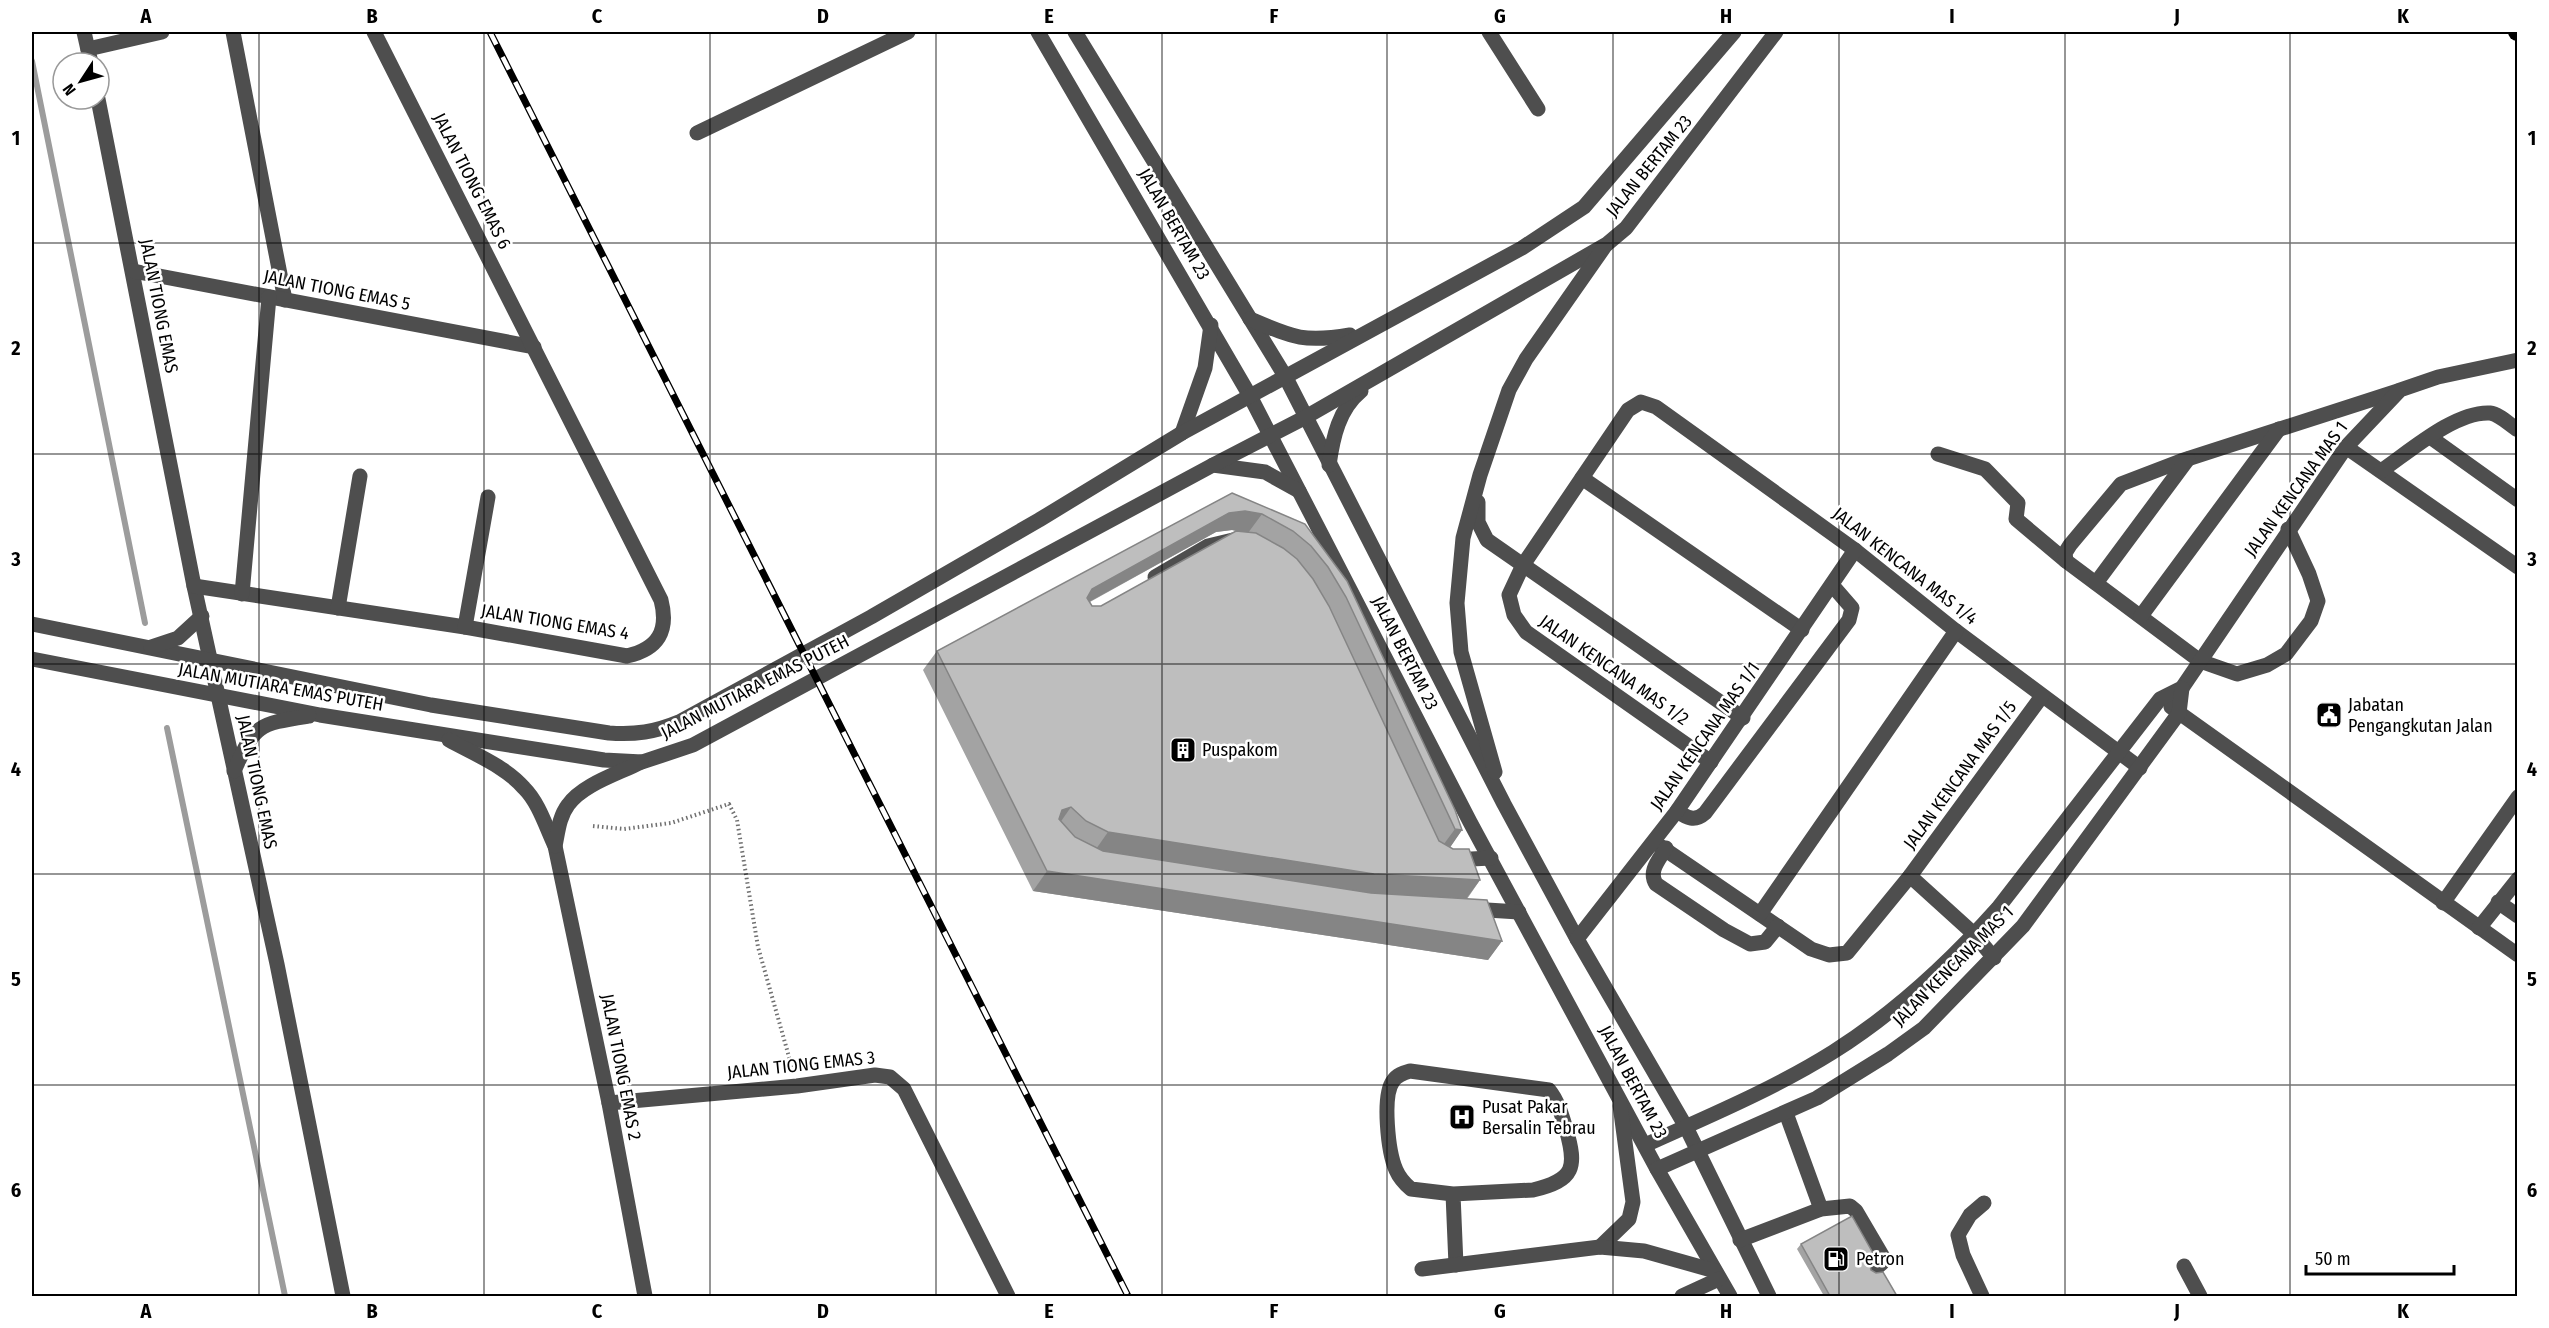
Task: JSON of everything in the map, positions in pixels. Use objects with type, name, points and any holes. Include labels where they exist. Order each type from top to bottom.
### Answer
[{"type":"street","points":[[84,32],[88,51]]},
{"type":"street","points":[[104,51],[162,32]]},
{"type":"street","points":[[233,32],[285,300]]},
{"type":"street","name":"JALAN TIONG EMAS 6","points":[[374,32],[534,347]]},
{"type":"street","points":[[697,133],[908,32]]},
{"type":"street","name":"JALAN BERTAM 23","points":[[1038,32],[1211,325],[1250,396],[1619,1100],[1730,1296]]},
{"type":"street","name":"JALAN BERTAM 23","points":[[1076,32],[1285,376],[1504,804],[1577,939],[1686,1126],[1769,1296]]},
{"type":"street","points":[[1489,32],[1538,109]]},
{"type":"street","name":"JALAN BERTAM 23","points":[[1285,376],[1522,248],[1584,207],[1734,32]]},
{"type":"street","name":"JALAN BERTAM 23","points":[[1305,418],[1607,244],[1626,228],[1776,32]]},
{"type":"street","name":"JALAN TIONG EMAS","points":[[100,111],[194,586],[277,964],[343,1296]]},
{"type":"street","points":[[1504,804],[1461,652],[1457,603],[1463,538],[1480,475],[1509,390],[1526,359],[1607,244]]},
{"type":"street","name":"JALAN TIONG EMAS 5","points":[[133,271],[534,347]]},
{"type":"street","points":[[242,594],[269,297]]},
{"type":"street","points":[[1250,318],[1293,337],[1322,340],[1362,333]]},
{"type":"street","points":[[1182,433],[1205,368],[1211,325]]},
{"type":"street","name":"JALAN TIONG EMAS 4","points":[[194,586],[465,627],[627,656],[648,649],[663,628],[664,613],[660,600],[534,347]]},
{"type":"street","name":"JALAN KENCANA MAS 1","points":[[1657,1169],[1786,1113],[1850,1079],[1924,1028],[2023,926],[2140,768],[2179,713],[2182,688],[2288,529],[2346,447],[2400,390],[2438,377],[2517,360]]},
{"type":"street","points":[[1329,465],[1333,436],[1350,400],[1382,373]]},
{"type":"street","name":"JALAN MUTIARA EMAS PUTEH","points":[[32,624],[431,705],[634,735],[658,730],[679,722],[759,679],[871,617],[1039,520],[1182,433],[1285,376]]},
{"type":"street","points":[[2066,561],[2065,553],[2070,545],[2121,484],[2188,459],[2400,390]]},
{"type":"street","name":"JALAN KENCANA MAS 1/4","points":[[1582,478],[1629,410],[1641,402],[1656,407],[1855,550],[1956,632],[2140,768]]},
{"type":"street","points":[[2381,471],[2430,437],[2471,415],[2493,413],[2517,430]]},
{"type":"street","name":"JALAN MUTIARA EMAS PUTEH","points":[[32,659],[320,715],[604,760],[642,762],[693,745],[1213,465],[1305,418]]},
{"type":"street","points":[[2141,616],[2279,429]]},
{"type":"street","points":[[2430,437],[2517,500]]},
{"type":"street","points":[[2346,447],[2517,567]]},
{"type":"street","points":[[1938,454],[1985,470],[2018,503],[2016,519],[2066,561],[2200,661],[2237,674],[2267,665],[2286,654],[2311,621],[2318,601],[2309,574],[2288,529]]},
{"type":"street","points":[[2096,583],[2188,459]]},
{"type":"street","points":[[1213,465],[1265,472],[1299,491]]},
{"type":"street","name":"JALAN KENCANA MAS 1/2","points":[[1480,475],[1478,509],[1481,531],[1487,540],[1743,718]]},
{"type":"street","points":[[338,608],[360,476]]},
{"type":"street","points":[[1523,565],[1582,478],[1802,630]]},
{"type":"street","points":[[465,627],[488,497]]},
{"type":"street","points":[[1140,585],[1214,543],[1232,540],[1246,543]]},
{"type":"street","name":"JALAN KENCANA MAS 1/1","points":[[1577,939],[1660,845],[1677,811],[1743,718],[1855,550]]},
{"type":"street","name":"JALAN KENCANA MAS 1/2","points":[[1523,565],[1509,595],[1514,615],[1526,632],[1711,762]]},
{"type":"street","points":[[1677,811],[1690,818],[1701,817],[1705,813],[1849,620],[1852,608],[1832,585]]},
{"type":"street","points":[[148,648],[178,638],[202,616]]},
{"type":"street","points":[[1760,914],[1956,632]]},
{"type":"street","name":"JALAN KENCANA MAS 1","points":[[1645,1145],[1771,1087],[1842,1046],[1903,1002],[1998,908],[2160,699],[2182,688]]},
{"type":"street","name":"JALAN KENCANA MAS 1/5","points":[[1660,845],[1811,950],[1829,955],[1847,953],[1910,876],[2042,696]]},
{"type":"street","points":[[2160,699],[2517,955]]},
{"type":"street","points":[[234,771],[248,738],[259,729],[276,721],[320,715]]},
{"type":"street","name":"JALAN TIONG EMAS 2","points":[[440,735],[504,770],[525,788],[537,807],[555,846],[609,1103],[645,1296]]},
{"type":"street","name":"JALAN TIONG EMAS 2","points":[[555,846],[560,821],[568,804],[586,789],[642,762]]},
{"type":"street","points":[[2443,903],[2517,797]]},
{"type":"street","points":[[1660,845],[1652,872],[1656,884],[1724,930],[1750,944],[1765,942],[1778,926]]},
{"type":"street","points":[[1438,858],[1491,858]]},
{"type":"street","name":"JALAN KENCANA MAS 1/5","points":[[1910,876],[1974,934],[1994,958]]},
{"type":"street","points":[[2479,928],[2517,879]]},
{"type":"street","points":[[2498,902],[2517,916]]},
{"type":"street","points":[[1450,908],[1519,912]]},
{"type":"street","points":[[1410,1071],[1549,1090],[1563,1119],[1573,1154],[1573,1163],[1566,1175],[1544,1188],[1533,1190],[1453,1194],[1411,1189],[1396,1170],[1387,1116],[1387,1098],[1392,1082],[1403,1073],[1410,1071]]},
{"type":"street","name":"JALAN TIONG EMAS 3","points":[[609,1103],[797,1086],[875,1075],[890,1077],[904,1089],[1008,1296]]},
{"type":"street","points":[[1600,1247],[1629,1219],[1633,1202],[1619,1100]]},
{"type":"street","points":[[1786,1113],[1821,1209]]},
{"type":"street","points":[[1453,1194],[1456,1265]]},
{"type":"street","points":[[1982,1296],[1962,1255],[1958,1235],[1970,1215],[1984,1203]]},
{"type":"street","points":[[1740,1240],[1821,1209],[1850,1206],[1856,1211],[1883,1257],[1882,1263],[1875,1269]]},
{"type":"street","points":[[1422,1269],[1600,1247],[1644,1251],[1717,1275]]},
{"type":"street","points":[[2184,1266],[2200,1296]]},
{"type":"street","points":[[1682,1296],[1717,1275]]},
{"type":"path","points":[[593,826],[624,829],[671,823],[729,804],[737,820],[758,947],[797,1086]]},
{"type":"building","name":"Puspakom","points":[[1232,493],[1305,524],[1347,581],[1455,810],[1462,830],[1455,829],[1346,597],[1328,567],[1311,546],[1293,531],[1262,514],[1245,511],[1229,513],[1092,589],[1087,598],[1092,606],[1101,606],[1236,531],[1256,533],[1283,548],[1297,559],[1313,579],[1329,606],[1439,841],[1453,849],[1469,849],[1480,880],[1374,874],[1108,832],[1086,821],[1071,807],[1062,810],[1059,819],[1075,837],[1103,851],[1371,893],[1487,900],[1502,941],[1047,871],[937,651]]},
{"type":"building","name":"Petron","points":[[1852,1216],[1874,1255],[1869,1261],[1871,1270],[1876,1273],[1883,1272],[1897,1296],[1830,1296],[1801,1244]]},
{"type":"waterway","points":[[32,61],[145,623]]},
{"type":"waterway","points":[[167,728],[285,1296]]},
{"type":"railway","points":[[490,32],[1128,1296]]},
{"type":"place","name":"Jabatan Pengangkutan Jalan","points":[[2329,715]]},
{"type":"place","name":"Puspakom","points":[[1183,750]]},
{"type":"place","name":"Pusat Pakar Bersalin Tebrau","points":[[1462,1117]]},
{"type":"place","name":"Petron","points":[[1836,1259]]}]
